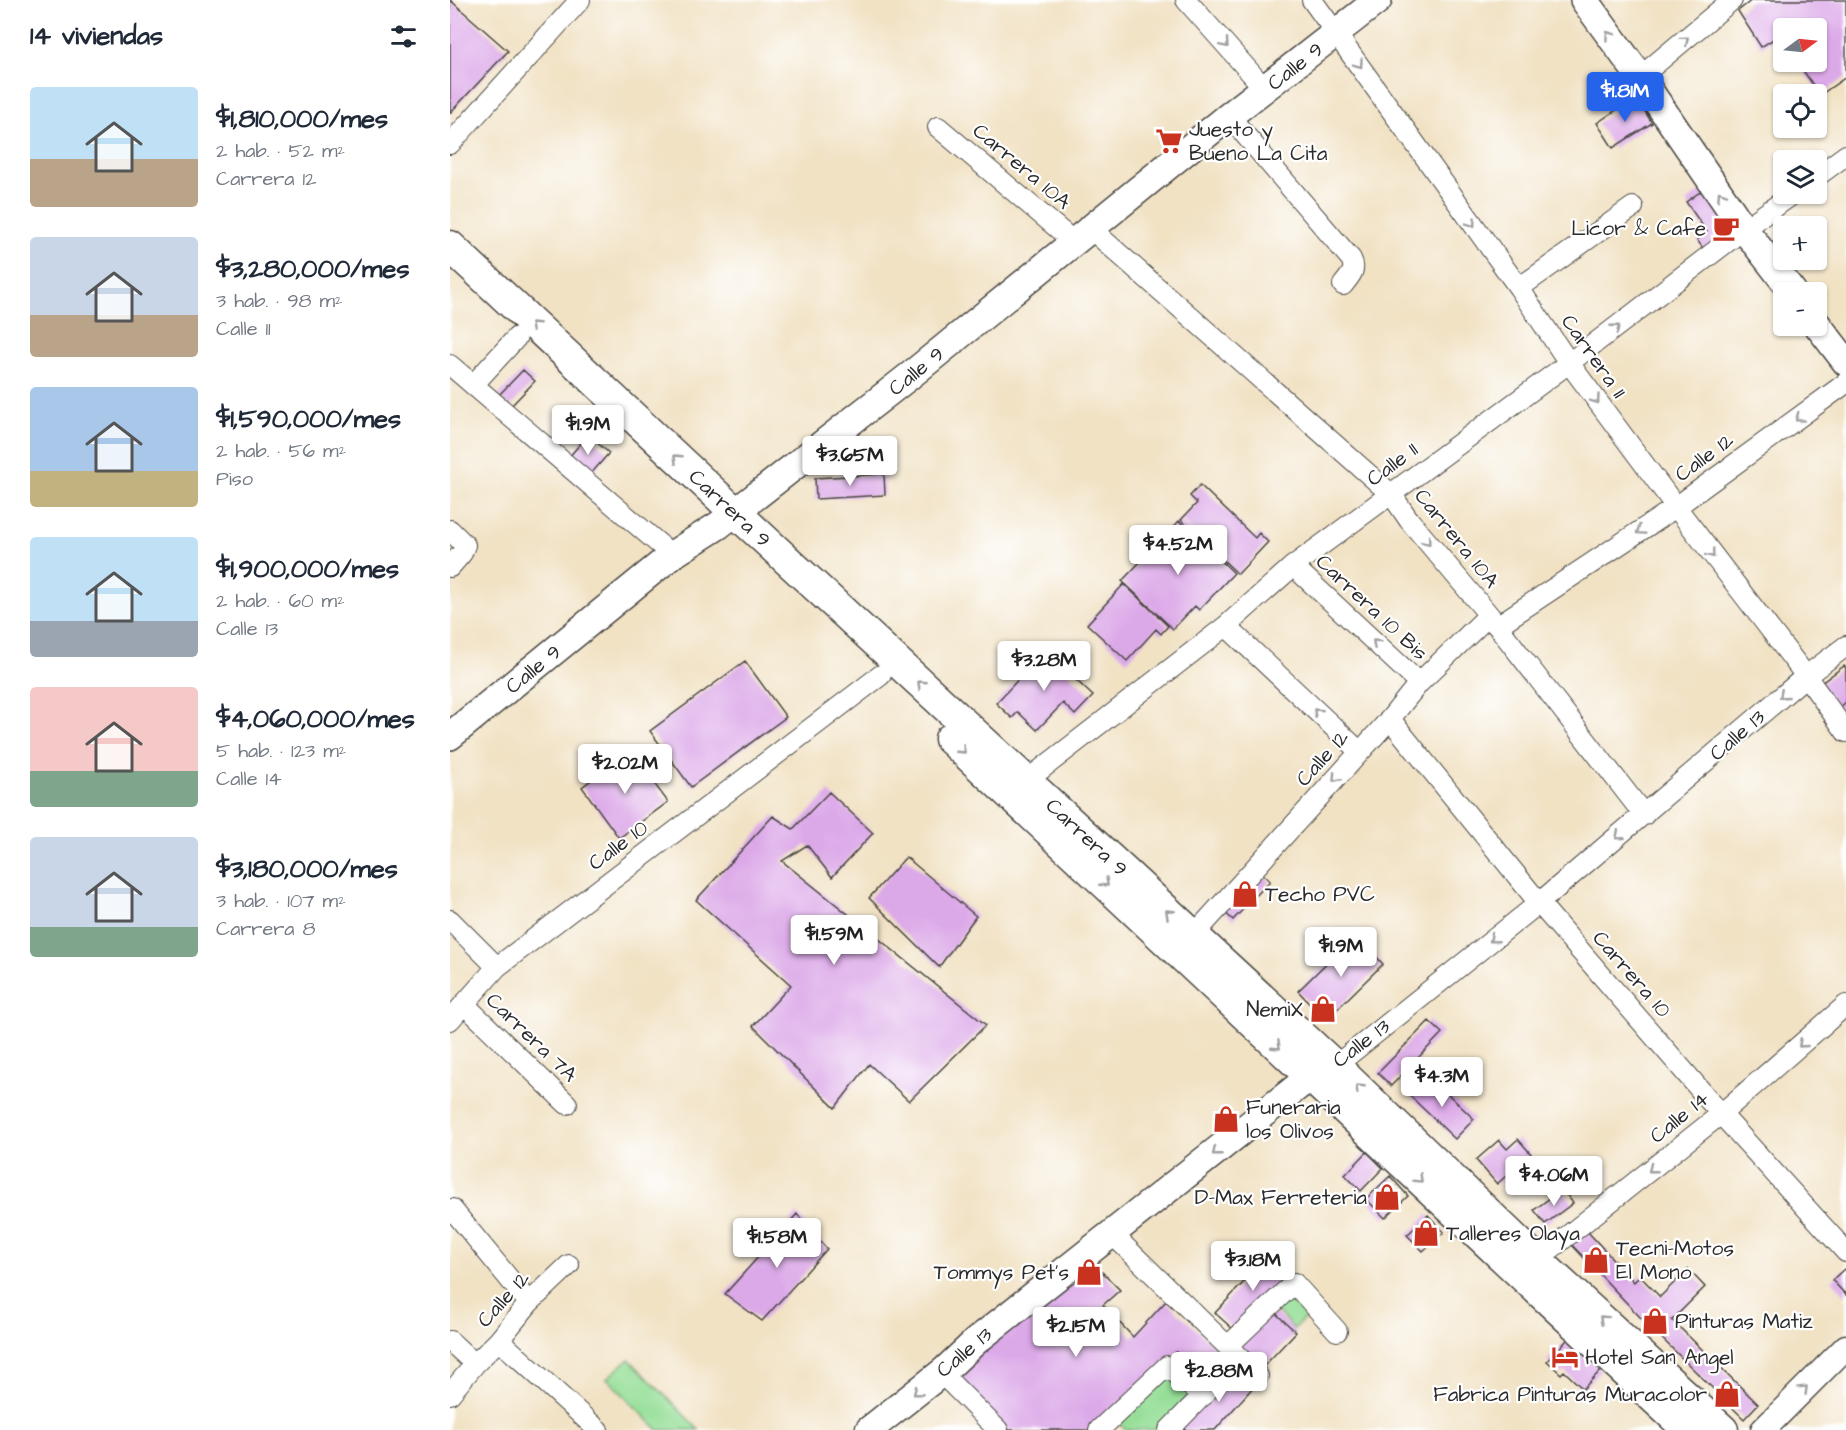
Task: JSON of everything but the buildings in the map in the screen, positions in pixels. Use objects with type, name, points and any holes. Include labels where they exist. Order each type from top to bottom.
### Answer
[{"type":"main road","name":"Calle 9","points":[[451,734],[672,555],[727,519],[912,374],[1229,116],[1378,0]]},
{"type":"main road","points":[[1584,0],[1640,77],[1744,229],[1785,282]]},
{"type":"main road","name":"Carrera 9","points":[[450,246],[727,519],[881,675],[1537,1260],[1723,1430]]},
{"type":"main road","name":"Carrera 9","points":[[450,275],[517,337],[1026,781],[1193,936],[1504,1260],[1688,1430]]},
{"type":"main road","points":[[1826,336],[1846,362]]},
{"type":"main road","name":"Calle 13","points":[[869,1430],[941,1373],[976,1341],[1323,1071]]},
{"type":"street","points":[[450,144],[580,0]]},
{"type":"street","points":[[1186,0],[1265,89]]},
{"type":"street","name":"Carrera 11","points":[[1312,0],[1519,288],[1569,363],[1846,732]]},
{"type":"street","points":[[1640,77],[1726,2]]},
{"type":"street","points":[[1229,116],[1352,259],[1354,272],[1343,285]]},
{"type":"street","name":"Carrera 10A","points":[[938,127],[1083,236],[1392,495],[1409,520],[1493,621],[1644,815]]},
{"type":"street","points":[[1827,169],[1846,155]]},
{"type":"street","name":"Calle 11","points":[[1026,781],[1226,626],[1293,566],[1392,495],[1779,204]]},
{"type":"street","points":[[1519,288],[1632,207]]},
{"type":"street","points":[[473,385],[517,337]]},
{"type":"street","points":[[450,365],[672,555]]},
{"type":"street","name":"Calle 12","points":[[1193,936],[1390,719],[1419,683],[1493,621],[1676,507],[1846,384]]},
{"type":"street","points":[[450,530],[465,545],[462,553],[450,567]]},
{"type":"street","name":"Carrera 10 Bis","points":[[1293,566],[1419,683]]},
{"type":"street","points":[[1226,626],[1359,752]]},
{"type":"street","name":"Calle 13","points":[[1323,1071],[1539,903],[1806,676],[1846,646]]},
{"type":"street","name":"Calle 10","points":[[450,1020],[497,967],[881,675]]},
{"type":"street","name":"Carrera 10","points":[[1390,719],[1539,903],[1722,1114],[1846,1252]]},
{"type":"street","points":[[450,920],[497,967]]},
{"type":"street","name":"Carrera 7A","points":[[464,1004],[567,1104]]},
{"type":"street","name":"Calle 14","points":[[1537,1260],[1722,1114],[1846,1005]]},
{"type":"street","points":[[452,1209],[529,1303]]},
{"type":"street","points":[[1112,1234],[1258,1376]]},
{"type":"street","name":"Calle 12","points":[[450,1394],[529,1303],[570,1265]]},
{"type":"street","points":[[1169,1430],[1203,1395],[1234,1352],[1294,1283],[1337,1331]]},
{"type":"street","points":[[499,1340],[598,1430]]},
{"type":"street","points":[[450,1341],[475,1364]]},
{"type":"street","points":[[1763,1430],[1846,1347]]},
{"type":"street","points":[[1109,1427],[1167,1366],[1203,1395]]},
{"type":"street","points":[[941,1373],[998,1430]]},
{"type":"green space","points":[[1293,1291],[1312,1311],[1294,1329],[1275,1309]]},
{"type":"green space","points":[[629,1359],[699,1430],[658,1430],[607,1378]]},
{"type":"green space","points":[[1165,1369],[1194,1397],[1163,1430],[1126,1430],[1116,1421]]},
{"type":"place","name":"Juesto y Bueno La Cita","points":[[1169,141]]},
{"type":"place","name":"Licor & Cafe","points":[[1726,228]]},
{"type":"place","name":"Techo PVC","points":[[1245,894]]},
{"type":"place","name":"NemiX","points":[[1323,1009]]},
{"type":"place","name":"Funeraria los Olivos","points":[[1226,1119]]},
{"type":"place","name":"D-Max Ferreteria","points":[[1387,1197]]},
{"type":"place","name":"Talleres Olaya","points":[[1426,1233]]},
{"type":"place","name":"Tecni-Motos El Mono","points":[[1596,1260]]},
{"type":"place","name":"Tommys Pet's","points":[[1089,1272]]},
{"type":"place","name":"Pinturas Matiz","points":[[1655,1321]]},
{"type":"place","name":"Hotel San Angel","points":[[1565,1357]]},
{"type":"place","name":"Fabrica Pinturas Muracolor","points":[[1727,1394]]}]
